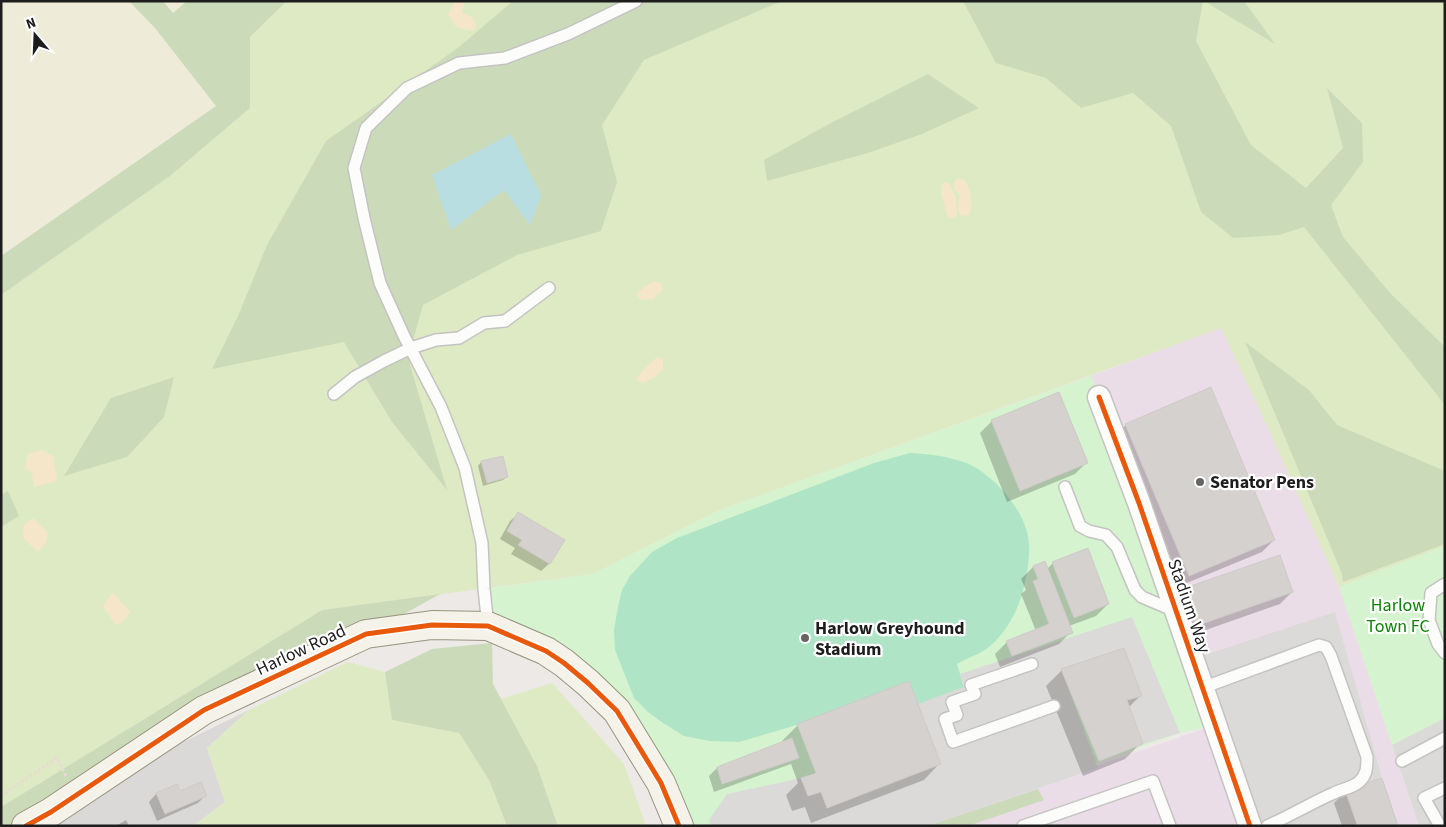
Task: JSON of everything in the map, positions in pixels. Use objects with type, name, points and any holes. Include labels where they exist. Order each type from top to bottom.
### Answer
[{"type":"street","name":"Stadium Way","points":[[1099,397],[1139,503],[1250,826]]},
{"type":"street","name":"Harlow Road","points":[[26,826],[75,796],[204,710],[366,634],[432,625],[488,626],[546,651],[564,663],[588,683],[616,711],[661,783],[680,826]]},
{"type":"lane","points":[[488,626],[482,543],[465,468],[441,407],[380,283],[354,168],[366,128],[406,88],[459,63],[505,58],[568,34],[636,1]]},
{"type":"lane","points":[[334,394],[355,377],[411,348],[436,340],[459,338],[484,323],[505,321],[549,288]]},
{"type":"lane","points":[[1065,487],[1080,526],[1089,531],[1106,535],[1117,548],[1135,590],[1142,597],[1176,612]]},
{"type":"lane","points":[[1445,584],[1431,593],[1429,620],[1438,644],[1445,653]]},
{"type":"lane","points":[[1202,688],[1319,646],[1326,647],[1331,656],[1367,757],[1368,768],[1358,782],[1267,826]]},
{"type":"lane","points":[[1032,664],[971,685],[975,694],[952,702],[957,715],[945,719],[953,742],[1054,706]]},
{"type":"lane","points":[[1402,761],[1445,738]]},
{"type":"lane","points":[[1022,826],[1153,781],[1170,826]]},
{"type":"lane","points":[[1440,826],[1424,798],[1445,788]]},
{"type":"path","points":[[1,796],[57,758],[75,796]]},
{"type":"shaded area","points":[[1,1],[187,1],[155,28],[216,106],[1,258]]},
{"type":"shaded area","points":[[1221,328],[1339,587],[1419,826],[923,826],[1215,725],[1136,495],[1091,376]]},
{"type":"shaded area","points":[[1335,612],[1382,778],[1346,790],[1357,824],[1352,826],[1258,826],[1202,656]]},
{"type":"shaded area","points":[[1132,617],[1180,733],[1143,744],[1127,700],[1142,696],[1124,649],[1061,669],[1098,768],[927,826],[711,826],[709,820],[727,794],[801,778],[808,796],[821,792],[827,808],[941,764],[918,704],[964,687],[960,674]]},
{"type":"shaded area","points":[[249,710],[207,748],[225,802],[193,826],[57,826],[173,747]]},
{"type":"shaded area","points":[[1445,718],[1445,826],[1419,826],[1392,745]]},
{"type":"green space","points":[[129,1],[163,1],[173,13],[187,1],[287,1],[250,37],[250,108],[170,176],[1,295],[1,256],[216,106],[155,28]]},
{"type":"green space","points":[[287,1],[1445,1],[1445,546],[1339,587],[1221,328],[717,511],[593,574],[322,610],[1,807],[1,295],[170,176],[250,108],[250,37]]},
{"type":"green space","points":[[513,1],[782,1],[644,60],[602,125],[617,182],[601,231],[517,255],[423,305],[408,358],[447,490],[392,422],[344,342],[212,369],[238,316],[267,245],[326,141],[459,47]]},
{"type":"green space","points":[[963,1],[1203,1],[1196,41],[1251,145],[1306,188],[1343,148],[1327,88],[1362,123],[1363,162],[1331,205],[1343,237],[1390,293],[1445,347],[1445,405],[1304,227],[1279,235],[1233,238],[1201,212],[1171,126],[1133,93],[1081,108],[1046,78],[996,63]]},
{"type":"green space","points":[[1204,1],[1244,1],[1275,44]]},
{"type":"green space","points":[[928,74],[979,108],[922,134],[868,153],[767,181],[764,160],[829,124]]},
{"type":"green space","points":[[1245,342],[1309,390],[1337,425],[1445,471],[1445,544],[1343,582],[1342,574]]},
{"type":"green space","points":[[1091,376],[1136,495],[1215,725],[1180,733],[919,826],[679,826],[617,711],[488,626],[484,589],[593,574],[717,511]]},
{"type":"green space","points":[[174,377],[164,417],[127,457],[64,476],[111,398]]},
{"type":"green space","name":"Harlow Greyhound Stadium","points":[[910,453],[952,459],[975,467],[985,474],[1011,501],[1024,522],[1029,543],[1029,560],[1024,586],[1018,605],[1004,632],[986,649],[957,664],[964,687],[941,764],[827,808],[808,796],[801,778],[816,772],[797,725],[739,742],[710,741],[684,736],[648,712],[634,698],[615,650],[614,630],[622,590],[630,576],[652,552],[677,538],[874,463]]},
{"type":"green space","points":[[8,491],[19,516],[1,527],[1,495]]},
{"type":"green space","name":"Harlow Town FC","points":[[1445,546],[1445,826],[1419,826],[1339,587]]},
{"type":"green space","points":[[440,594],[24,826],[1,826],[1,807],[322,610]]},
{"type":"green space","points":[[492,643],[493,684],[537,766],[558,826],[507,826],[489,780],[459,733],[392,720],[385,672],[432,649]]},
{"type":"green space","points":[[348,662],[385,672],[393,720],[459,733],[489,780],[507,826],[193,826],[225,802],[207,748],[249,710]]},
{"type":"green space","points":[[552,683],[624,764],[646,826],[558,826],[537,766],[501,699]]},
{"type":"green space","points":[[1038,789],[1044,800],[968,826],[927,826]]},
{"type":"sand","points":[[455,1],[465,1],[462,13],[472,17],[476,24],[475,30],[456,27],[448,14]]},
{"type":"sand","points":[[963,179],[966,182],[971,196],[970,214],[965,216],[960,214],[958,209],[960,195],[954,189],[955,181]]},
{"type":"sand","points":[[947,182],[950,184],[956,199],[957,215],[954,218],[948,217],[941,193],[942,184]]},
{"type":"sand","points":[[654,281],[662,284],[662,291],[652,299],[642,300],[636,295],[644,287]]},
{"type":"sand","points":[[657,357],[663,359],[663,369],[655,377],[643,383],[636,380],[642,371]]},
{"type":"sand","points":[[42,450],[54,457],[57,481],[34,487],[32,473],[25,468],[28,454]]},
{"type":"sand","points":[[33,518],[48,533],[46,542],[38,552],[24,539],[23,526]]},
{"type":"sand","points":[[112,592],[130,612],[122,623],[115,624],[103,606]]},
{"type":"water","points":[[511,134],[541,195],[530,225],[504,190],[451,230],[432,175]]},
{"type":"building","name":"Senator Pens","points":[[1211,387],[1275,540],[1189,576],[1125,424]]},
{"type":"building","points":[[1059,392],[1088,463],[1020,491],[991,420]]},
{"type":"building","points":[[503,456],[508,477],[487,483],[481,461]]},
{"type":"building","points":[[518,512],[565,540],[550,564],[518,545],[522,540],[507,531]]},
{"type":"building","points":[[1088,548],[1109,604],[1074,618],[1052,562]]},
{"type":"building","points":[[1280,555],[1293,592],[1196,626],[1182,589]]},
{"type":"building","points":[[1045,561],[1073,633],[1012,656],[1006,641],[1049,624],[1033,581],[1038,579],[1033,566]]},
{"type":"building","points":[[1124,648],[1142,696],[1127,700],[1143,744],[1099,761],[1061,669]]},
{"type":"building","points":[[909,681],[941,764],[827,808],[821,792],[808,796],[801,778],[816,773],[797,724]]},
{"type":"building","points":[[792,738],[799,758],[722,784],[717,767]]},
{"type":"building","points":[[1382,778],[1398,826],[1352,826],[1357,824],[1345,790]]},
{"type":"building","points":[[201,782],[207,796],[165,814],[156,793],[177,784],[180,791]]},
{"type":"cycle path","points":[[1099,397],[1139,503],[1250,826]]},
{"type":"cycle path","points":[[26,826],[51,812],[204,710],[366,634],[432,625],[488,626],[546,651],[564,663],[617,711],[661,783],[679,826]]},
{"type":"place","name":"Senator Pens","points":[[1200,482]]},
{"type":"place","name":"Harlow Greyhound Stadium","points":[[805,638]]}]
